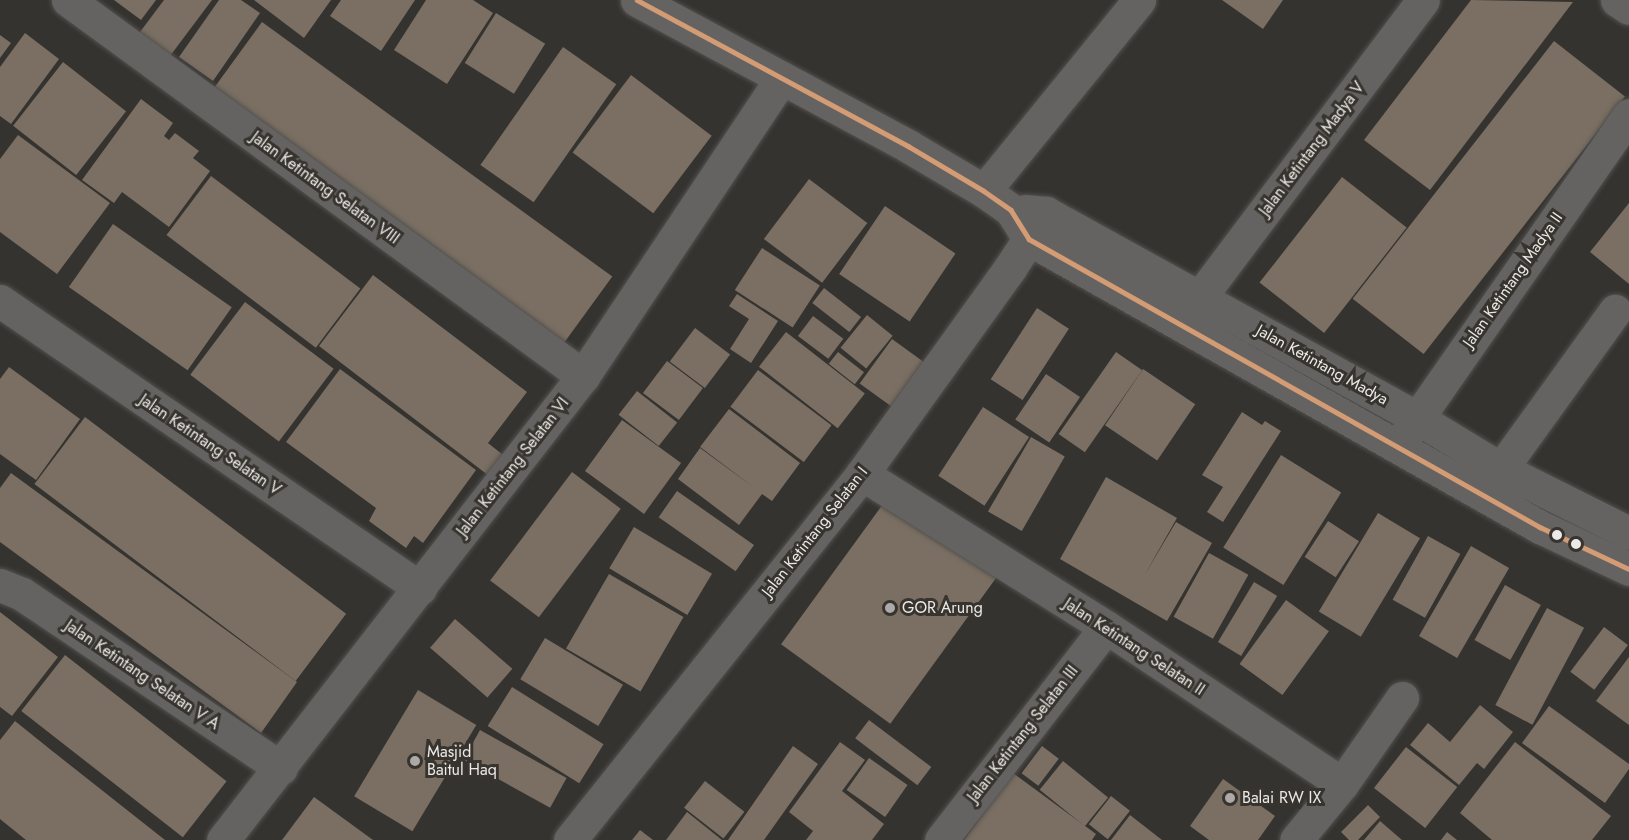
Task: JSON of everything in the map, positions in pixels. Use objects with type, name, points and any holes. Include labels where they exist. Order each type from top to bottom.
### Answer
[{"type":"street","name":"Jalan Ketintang Selatan VIII","points":[[68,0],[583,376]]},
{"type":"street","name":"Jalan Ketintang Madya","points":[[637,0],[908,146],[1399,446],[1540,527],[1629,569]]},
{"type":"street","points":[[984,191],[1138,0]]},
{"type":"street","name":"Jalan Ketintang Madya V","points":[[1200,297],[1423,0]]},
{"type":"street","points":[[1617,0],[1629,8]]},
{"type":"street","name":"Jalan Ketintang Selatan VI","points":[[223,840],[583,376],[782,78]]},
{"type":"street","name":"Jalan Ketintang Madya II","points":[[1399,446],[1629,115]]},
{"type":"street","name":"Jalan Ketintang Madya","points":[[1037,226],[1200,297],[1417,418],[1501,469],[1629,533]]},
{"type":"street","name":"Jalan Ketintang Selatan I","points":[[570,840],[862,474],[1037,226]]},
{"type":"street","name":"Jalan Ketintang Selatan V","points":[[0,301],[420,588]]},
{"type":"street","points":[[1501,469],[1615,311]]},
{"type":"street","name":"Jalan Ketintang Selatan II","points":[[862,474],[1106,627],[1342,784]]},
{"type":"street","name":"Jalan Ketintang Selatan V A","points":[[0,585],[22,594],[281,768]]},
{"type":"street","name":"Jalan Ketintang Selatan III","points":[[940,840],[1106,627]]},
{"type":"street","points":[[1296,840],[1342,784],[1402,698]]},
{"type":"building","points":[[114,0],[156,0],[141,20]]},
{"type":"building","points":[[164,0],[212,0],[164,64],[134,40]]},
{"type":"building","points":[[219,0],[241,0],[260,13],[213,81],[179,57]]},
{"type":"building","points":[[254,0],[331,0],[304,38]]},
{"type":"building","points":[[341,0],[415,0],[381,51],[330,16]]},
{"type":"building","points":[[426,0],[473,0],[493,13],[447,84],[394,50]]},
{"type":"building","points":[[1222,0],[1283,0],[1263,29]]},
{"type":"building","points":[[1471,0],[1573,2],[1430,190],[1364,140]]},
{"type":"building","points":[[496,13],[545,44],[514,94],[465,63]]},
{"type":"building","points":[[262,22],[612,277],[564,343],[214,88]]},
{"type":"building","points":[[25,33],[59,59],[11,124],[0,116],[0,67]]},
{"type":"building","points":[[0,35],[11,43],[0,58]]},
{"type":"building","points":[[1554,41],[1625,96],[1424,354],[1353,299]]},
{"type":"building","points":[[563,47],[616,84],[534,202],[480,165]]},
{"type":"building","points":[[63,62],[126,111],[76,175],[13,126]]},
{"type":"building","points":[[631,75],[712,136],[653,213],[573,152]]},
{"type":"building","points":[[141,99],[173,123],[164,136],[169,140],[175,133],[199,151],[193,158],[210,171],[169,227],[122,192],[114,203],[82,180]]},
{"type":"building","points":[[18,135],[110,203],[57,274],[0,232],[0,159]]},
{"type":"building","points":[[211,176],[360,289],[316,348],[166,235]]},
{"type":"building","points":[[1342,177],[1407,227],[1324,333],[1260,283]]},
{"type":"building","points":[[809,179],[867,223],[822,283],[764,239]]},
{"type":"building","points":[[1629,203],[1629,284],[1590,252]]},
{"type":"building","points":[[885,206],[955,254],[910,322],[839,274]]},
{"type":"building","points":[[113,224],[232,307],[188,370],[69,287]]},
{"type":"building","points":[[762,248],[820,286],[793,328],[735,290]]},
{"type":"building","points":[[373,275],[527,392],[488,443],[512,462],[497,482],[319,346]]},
{"type":"building","points":[[824,288],[861,317],[849,332],[812,303]]},
{"type":"building","points":[[737,294],[778,321],[751,363],[730,349],[749,319],[729,306]]},
{"type":"building","points":[[245,302],[334,369],[279,441],[190,375]]},
{"type":"building","points":[[1037,308],[1069,329],[1023,400],[991,379]]},
{"type":"building","points":[[867,315],[893,336],[866,368],[841,348]]},
{"type":"building","points":[[813,316],[843,339],[828,359],[798,336]]},
{"type":"building","points":[[695,328],[730,354],[705,388],[670,362]]},
{"type":"building","points":[[786,332],[865,394],[838,428],[759,367]]},
{"type":"building","points":[[892,339],[925,363],[893,408],[860,383]]},
{"type":"building","points":[[838,352],[864,372],[855,384],[829,364]]},
{"type":"building","points":[[1116,352],[1142,370],[1085,452],[1059,434]]},
{"type":"building","points":[[667,361],[703,388],[679,420],[643,393]]},
{"type":"building","points":[[9,367],[80,419],[36,480],[0,454],[0,379]]},
{"type":"building","points":[[340,369],[476,470],[423,543],[414,536],[406,548],[369,521],[376,508],[286,442]]},
{"type":"building","points":[[1143,369],[1195,404],[1157,461],[1105,425]]},
{"type":"building","points":[[758,370],[831,425],[804,462],[730,407]]},
{"type":"building","points":[[1046,374],[1080,397],[1049,443],[1015,420]]},
{"type":"building","points":[[637,391],[677,422],[659,446],[619,415]]},
{"type":"building","points":[[983,407],[1029,437],[984,506],[938,476]]},
{"type":"building","points":[[729,409],[800,463],[772,501],[762,494],[739,525],[678,479],[700,448],[756,489],[700,447]]},
{"type":"building","points":[[1242,412],[1262,425],[1265,421],[1281,431],[1223,522],[1207,512],[1223,487],[1202,475]]},
{"type":"building","points":[[85,417],[346,614],[296,681],[34,484]]},
{"type":"building","points":[[622,420],[681,463],[644,514],[585,471]]},
{"type":"building","points":[[1031,437],[1065,456],[1022,531],[988,511]]},
{"type":"building","points":[[1281,455],[1341,493],[1283,585],[1223,547]]},
{"type":"building","points":[[572,472],[621,509],[539,617],[490,581]]},
{"type":"building","points":[[11,473],[297,682],[261,733],[0,542],[0,488]]},
{"type":"building","points":[[1106,477],[1177,518],[1144,576],[1176,522],[1212,543],[1167,621],[1060,559]]},
{"type":"building","points":[[677,491],[754,545],[736,571],[659,517]]},
{"type":"building","name":"GOR Arung","points":[[891,493],[1000,572],[890,724],[781,644]]},
{"type":"building","points":[[1378,513],[1420,538],[1361,637],[1319,612]]},
{"type":"building","points":[[1328,521],[1359,541],[1336,577],[1305,557]]},
{"type":"building","points":[[634,527],[712,574],[687,615],[609,568]]},
{"type":"building","points":[[1428,536],[1460,554],[1425,618],[1393,600]]},
{"type":"building","points":[[1471,546],[1509,568],[1457,658],[1419,636]]},
{"type":"building","points":[[1209,553],[1248,575],[1213,639],[1174,617]]},
{"type":"building","points":[[609,574],[683,617],[640,691],[566,648]]},
{"type":"building","points":[[1254,582],[1277,596],[1241,656],[1218,642]]},
{"type":"building","points":[[1505,585],[1541,605],[1510,660],[1474,640]]},
{"type":"building","points":[[1286,600],[1329,631],[1282,695],[1240,664]]},
{"type":"building","points":[[1547,608],[1584,628],[1532,725],[1495,705]]},
{"type":"building","points":[[0,612],[58,657],[12,716],[0,707]]},
{"type":"building","points":[[455,619],[512,669],[487,698],[430,648]]},
{"type":"building","points":[[1604,627],[1628,645],[1594,690],[1570,672]]},
{"type":"building","points":[[545,638],[623,685],[598,726],[520,679]]},
{"type":"building","points":[[65,655],[227,781],[183,837],[21,711]]},
{"type":"building","points":[[1629,657],[1629,725],[1596,701]]},
{"type":"building","points":[[512,687],[604,744],[579,783],[488,726]]},
{"type":"building","name":"Masjid Baitul Haq","points":[[418,690],[476,725],[412,831],[354,796]]},
{"type":"building","points":[[1480,705],[1513,732],[1484,769],[1477,763],[1459,785],[1410,745],[1428,723],[1450,742]]},
{"type":"building","points":[[1549,706],[1629,764],[1629,769],[1605,803],[1522,743]]},
{"type":"building","points":[[869,720],[931,767],[917,785],[855,738]]},
{"type":"building","points":[[15,721],[165,840],[26,840],[0,819],[0,740]]},
{"type":"building","points":[[480,730],[567,778],[550,808],[464,760]]},
{"type":"building","points":[[840,742],[865,760],[842,791],[884,824],[872,840],[806,840],[813,831],[789,812]]},
{"type":"building","points":[[1515,742],[1611,816],[1592,840],[1492,840],[1460,813]]},
{"type":"building","points":[[793,746],[818,764],[764,840],[728,840]]},
{"type":"building","points":[[1042,746],[1059,759],[1038,786],[1022,773]]},
{"type":"building","points":[[1406,747],[1457,787],[1425,828],[1374,788]]},
{"type":"building","points":[[869,758],[908,785],[885,817],[847,790]]},
{"type":"building","points":[[1063,761],[1108,798],[1085,826],[1040,790]]},
{"type":"building","points":[[1013,773],[1096,834],[1092,840],[964,840]]},
{"type":"building","name":"Balai RW IX","points":[[1223,779],[1275,816],[1258,840],[1209,840],[1190,826]]},
{"type":"building","points":[[705,781],[744,812],[723,839],[684,808]]},
{"type":"building","points":[[1111,796],[1130,811],[1108,839],[1089,824]]},
{"type":"building","points":[[314,797],[373,840],[282,840]]},
{"type":"building","points":[[1368,805],[1380,817],[1358,840],[1349,840],[1341,832]]},
{"type":"building","points":[[687,812],[722,840],[666,840]]},
{"type":"building","points":[[1130,815],[1162,840],[1111,840]]},
{"type":"building","points":[[1380,821],[1402,840],[1364,840]]},
{"type":"building","points":[[640,830],[653,840],[632,840]]},
{"type":"building","points":[[1447,832],[1457,840],[1441,840]]},
{"type":"transit line","points":[[637,0],[908,146],[984,191],[1011,210],[1029,239],[1540,527],[1629,569]]},
{"type":"place","name":"GOR Arung","points":[[890,608]]},
{"type":"place","name":"Masjid Baitul Haq","points":[[415,761]]},
{"type":"place","name":"Balai RW IX","points":[[1230,798]]}]
